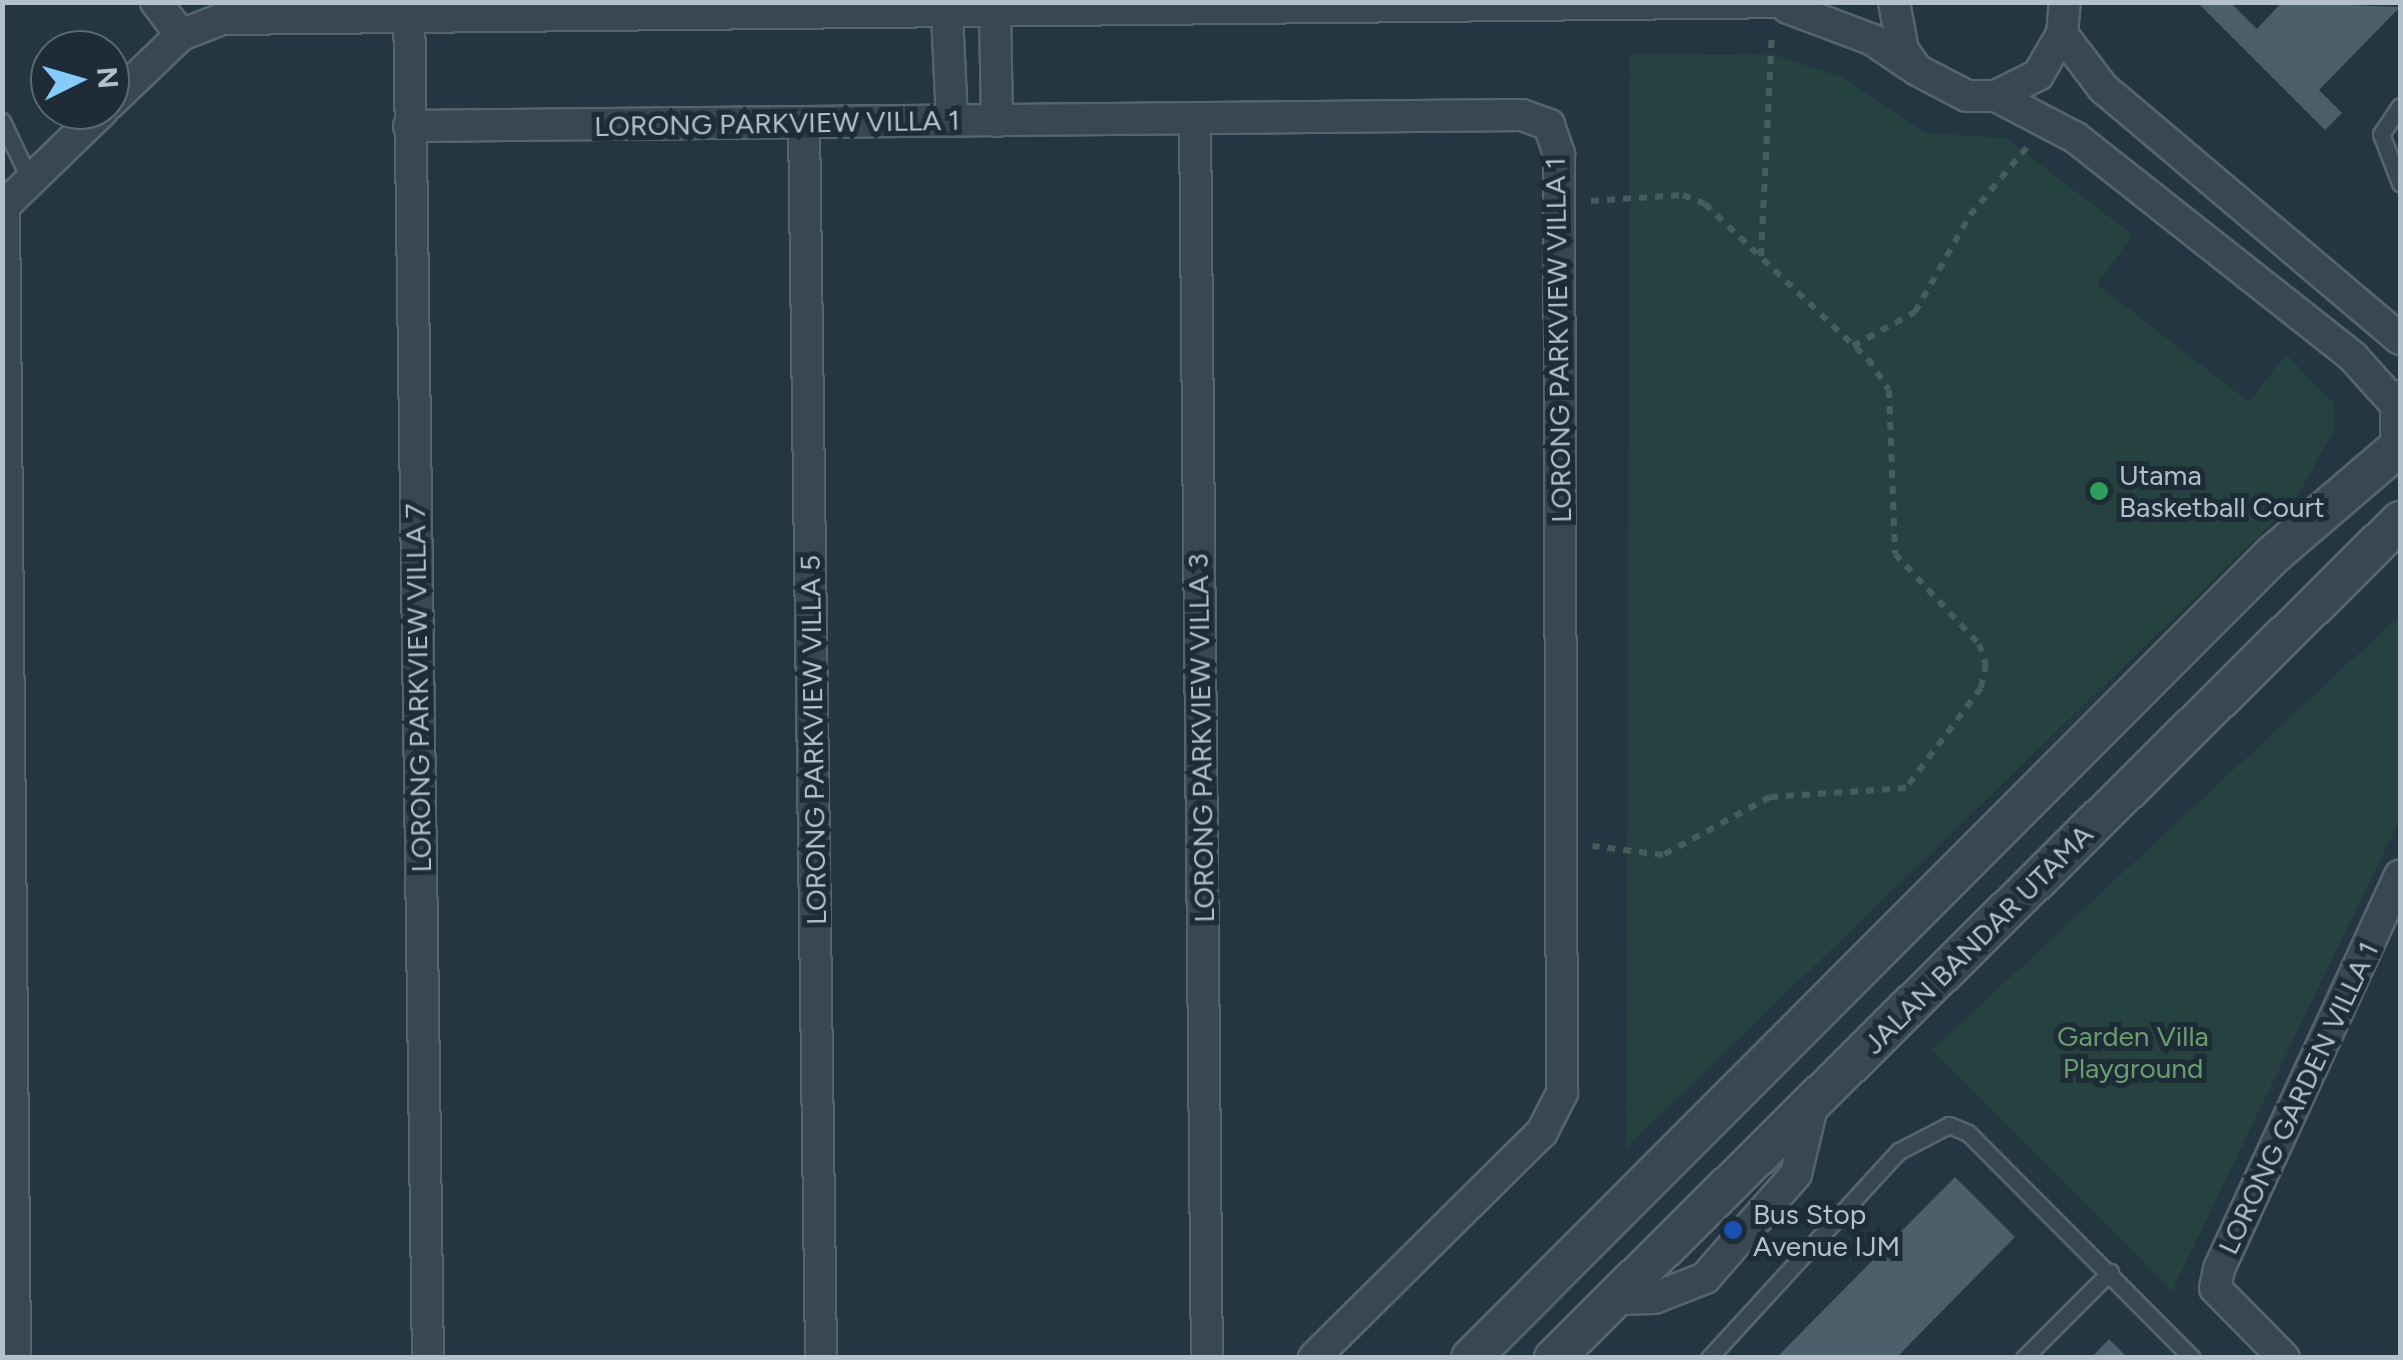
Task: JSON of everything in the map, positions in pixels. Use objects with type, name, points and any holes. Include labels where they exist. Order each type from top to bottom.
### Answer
[{"type":"street","points":[[156,2],[181,36]]},
{"type":"street","points":[[1894,2],[1902,50],[1917,70]]},
{"type":"street","points":[[1996,96],[2038,75],[2062,34],[2065,2]]},
{"type":"street","points":[[130,84],[181,36],[222,19],[408,10],[773,9],[995,14],[1163,8],[1788,6],[1874,40],[1940,88],[1996,96],[2047,123],[2353,357],[2400,413]]},
{"type":"street","name":"LORONG PARKVIEW VILLA 7","points":[[408,10],[428,1358]]},
{"type":"street","points":[[947,14],[952,121]]},
{"type":"street","points":[[995,14],[997,120]]},
{"type":"street","points":[[2062,34],[2103,88],[2400,339]]},
{"type":"street","name":"LORONG PARKVIEW VILLA 1","points":[[409,126],[1522,115],[1550,125],[1560,204],[1560,839],[1554,1113],[1314,1358]]},
{"type":"street","name":"LORONG PARKVIEW VILLA 3","points":[[1196,118],[1206,1358]]},
{"type":"street","name":"LORONG PARKVIEW VILLA 5","points":[[804,122],[821,1358]]},
{"type":"street","points":[[15,1358],[3,207],[82,130]]},
{"type":"street","points":[[1472,1358],[2274,554],[2400,446]]},
{"type":"street","name":"JALAN BANDAR UTAMA","points":[[1554,1358],[1596,1326],[1812,1103],[2400,521]]},
{"type":"street","name":"LORONG GARDEN VILLA 1","points":[[2284,1358],[2215,1288],[2219,1269],[2400,876]]},
{"type":"lane","points":[[2400,106],[2384,123],[2383,146],[2400,183]]},
{"type":"lane","points":[[2,121],[30,180]]},
{"type":"lane","points":[[2383,146],[2400,160]]},
{"type":"lane","points":[[1709,1358],[1900,1151],[1949,1126],[1968,1132],[2192,1358]]},
{"type":"lane","points":[[2024,1358],[2110,1272]]},
{"type":"path","points":[[1760,257],[1788,6]]},
{"type":"path","points":[[1854,346],[1915,312],[1970,215],[2047,123]]},
{"type":"path","points":[[1560,204],[1682,195],[1760,257],[1854,346],[1889,390],[1895,554],[1979,644],[1982,688],[1906,788],[1888,796],[1770,797],[1663,856],[1560,839]]},
{"type":"green space","points":[[1630,54],[1774,55],[1844,78],[1925,133],[2005,138],[2133,235],[2097,284],[2249,402],[2286,354],[2334,403],[2335,429],[2294,502],[1626,1148]]},
{"type":"green space","name":"Garden Villa Playground","points":[[2400,615],[2400,819],[2172,1291],[1932,1050]]},
{"type":"building","points":[[2197,2],[2230,2],[2257,29],[2282,2],[2400,7],[2319,90],[2342,113],[2325,130]]},
{"type":"building","points":[[1955,1177],[2015,1237],[1896,1358],[1776,1358]]},
{"type":"building","points":[[2109,1339],[2128,1358],[2091,1358]]},
{"type":"place","name":"Utama Basketball Court","points":[[2099,491]]},
{"type":"place","name":"Bus Stop Avenue IJM","points":[[1733,1230]]}]
